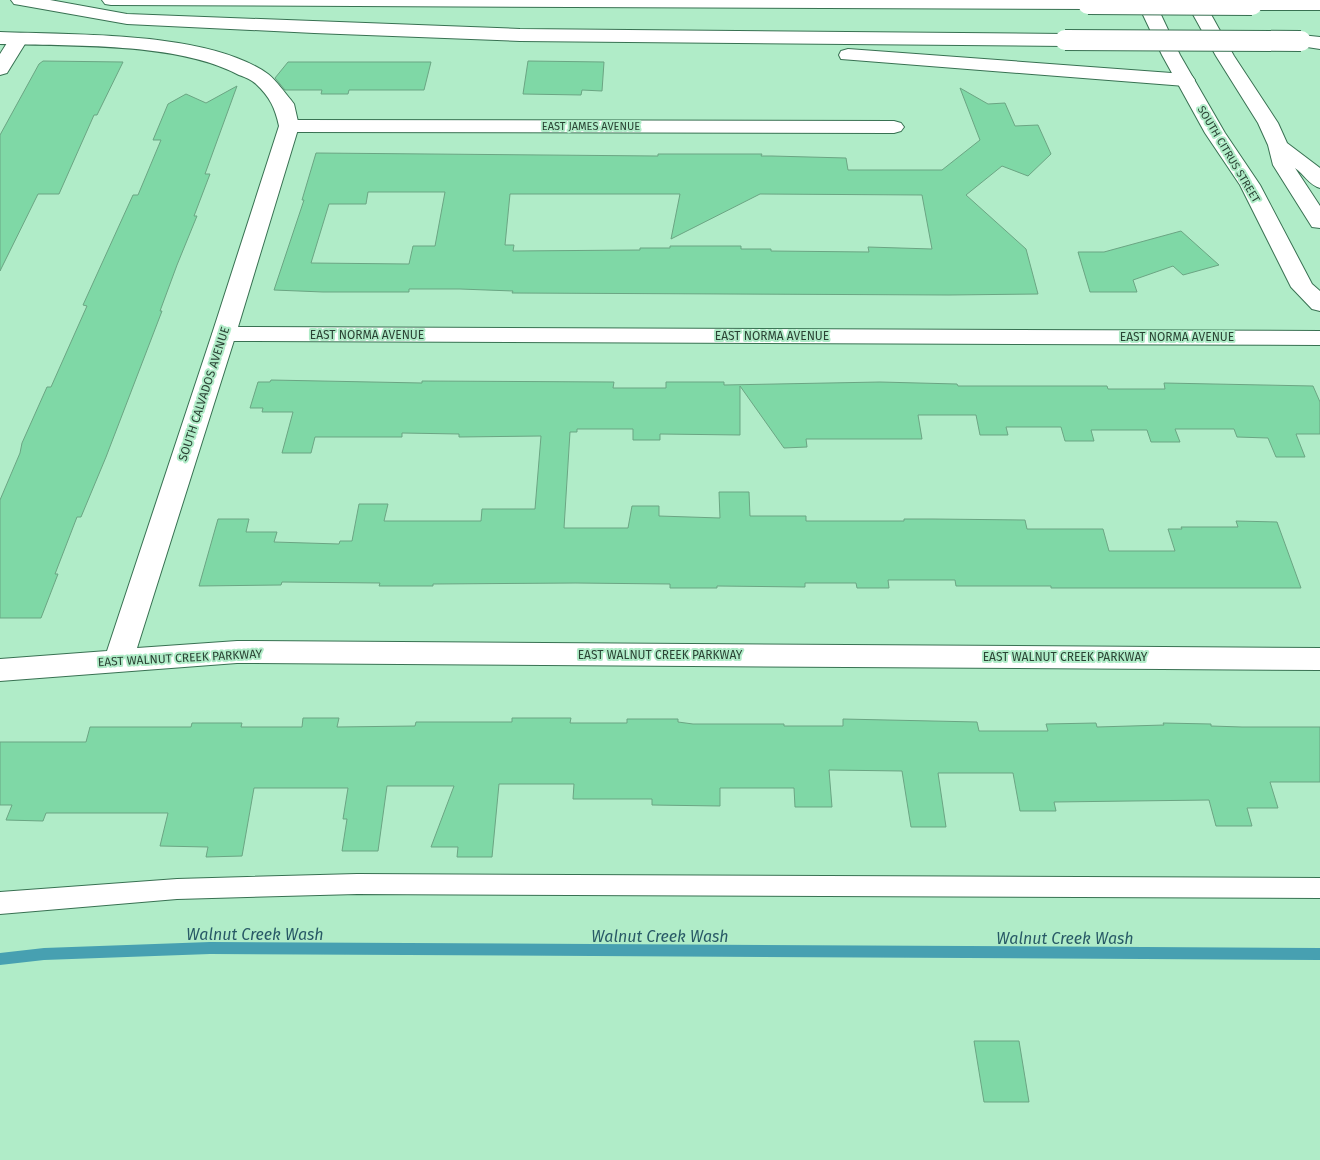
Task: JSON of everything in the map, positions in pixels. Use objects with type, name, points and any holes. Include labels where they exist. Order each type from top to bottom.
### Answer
[{"type":"main road","points":[[20,0],[127,19],[520,35],[1320,43]]},
{"type":"main road","points":[[52,0],[1320,5]]},
{"type":"main road","points":[[574,0],[594,2]]},
{"type":"main road","name":"SOUTH CITRUS STREET","points":[[1145,0],[1171,55],[1215,133],[1250,185],[1302,287],[1320,304]]},
{"type":"main road","points":[[1194,0],[1225,56],[1268,123],[1278,145],[1283,165],[1320,222]]},
{"type":"main road","points":[[520,35],[579,42],[928,60],[1185,80]]},
{"type":"main road","points":[[0,38],[130,43],[198,52],[232,63],[262,79],[284,104],[289,126]]},
{"type":"main road","points":[[0,69],[19,39]]},
{"type":"main road","name":"EAST JAMES AVENUE","points":[[289,126],[894,127]]},
{"type":"main road","name":"SOUTH CALVADOS AVENUE","points":[[118,662],[289,126]]},
{"type":"main road","points":[[1278,145],[1309,168],[1320,182]]},
{"type":"main road","name":"EAST NORMA AVENUE","points":[[224,334],[1320,338]]},
{"type":"main road","name":"EAST WALNUT CREEK PARKWAY","points":[[0,670],[237,652],[1320,659]]},
{"type":"lane","points":[[0,904],[177,889],[357,884],[1320,888]]},
{"type":"building","points":[[43,61],[123,62],[97,115],[94,115],[59,194],[38,194],[0,271],[0,135],[39,64]]},
{"type":"building","points":[[528,61],[604,62],[602,91],[582,90],[581,95],[523,94]]},
{"type":"building","points":[[288,62],[431,62],[424,90],[349,90],[348,94],[321,94],[322,90],[285,90],[275,78]]},
{"type":"building","points":[[237,86],[205,174],[210,174],[194,216],[197,216],[160,311],[162,311],[106,457],[81,517],[77,517],[55,574],[58,574],[41,618],[0,618],[0,500],[20,453],[22,443],[47,387],[51,387],[87,306],[83,305],[133,195],[138,195],[161,140],[153,140],[168,104],[186,94],[206,103]]},
{"type":"building","points":[[960,88],[988,104],[1005,103],[1015,126],[1038,125],[1051,154],[1028,176],[1002,166],[966,195],[1026,249],[1038,294],[512,293],[513,291],[460,289],[409,289],[409,292],[274,290],[304,200],[302,200],[316,153],[658,156],[658,154],[762,154],[761,156],[846,158],[848,170],[942,170],[980,140]],"holes":[[[368,192],[445,192],[435,246],[413,246],[409,264],[311,263],[329,204],[366,204]],[[510,194],[680,194],[671,239],[760,194],[922,195],[932,249],[868,247],[869,252],[771,251],[771,249],[741,249],[741,246],[670,246],[670,248],[640,248],[640,250],[513,251],[514,245],[505,245]]]},
{"type":"building","points":[[1181,231],[1219,265],[1183,275],[1173,266],[1133,280],[1137,292],[1090,292],[1078,252],[1104,252]]},
{"type":"building","points":[[271,380],[422,383],[422,381],[614,382],[613,388],[666,388],[666,382],[724,382],[724,385],[880,382],[957,384],[958,386],[1107,386],[1108,389],[1165,389],[1164,383],[1313,386],[1320,402],[1320,434],[1296,434],[1305,457],[1276,457],[1268,438],[1237,437],[1234,429],[1175,429],[1180,442],[1151,442],[1147,430],[1091,430],[1094,441],[1065,441],[1061,427],[1006,427],[1008,435],[980,435],[976,415],[918,415],[922,439],[806,439],[807,447],[784,448],[740,386],[740,435],[660,434],[660,440],[633,440],[633,429],[577,429],[577,432],[570,432],[564,528],[628,528],[632,506],[659,506],[659,516],[720,518],[719,492],[749,492],[750,516],[806,516],[806,521],[904,521],[904,519],[1025,520],[1027,529],[1103,529],[1109,551],[1175,551],[1168,529],[1182,529],[1181,527],[1238,527],[1236,521],[1277,522],[1301,588],[956,586],[955,580],[888,580],[889,588],[857,588],[856,583],[805,583],[805,587],[717,586],[717,588],[670,588],[670,584],[576,583],[379,586],[380,583],[282,582],[281,585],[199,586],[218,519],[249,519],[246,532],[277,532],[274,542],[339,544],[340,541],[352,541],[359,504],[388,504],[384,521],[481,521],[482,509],[535,509],[541,436],[459,437],[459,434],[402,433],[402,437],[315,437],[311,453],[282,453],[293,412],[262,412],[263,408],[250,408],[258,382],[270,382]]},
{"type":"building","points":[[303,718],[339,718],[337,727],[415,726],[416,722],[512,722],[512,718],[571,718],[570,723],[627,723],[627,719],[678,719],[678,722],[693,724],[784,724],[784,726],[843,726],[843,719],[977,722],[979,731],[1048,731],[1046,724],[1096,723],[1097,727],[1164,725],[1163,723],[1242,727],[1320,727],[1320,782],[1270,782],[1278,808],[1247,808],[1252,826],[1216,826],[1209,800],[1054,802],[1056,811],[1020,811],[1013,773],[938,773],[946,827],[911,827],[902,771],[829,770],[832,807],[795,807],[794,788],[720,788],[720,806],[652,805],[652,799],[573,799],[574,784],[499,784],[492,857],[457,857],[458,847],[431,847],[454,786],[387,786],[378,851],[342,851],[347,819],[343,819],[348,788],[254,788],[242,856],[206,857],[208,847],[160,846],[168,813],[46,813],[43,821],[6,820],[12,805],[0,805],[0,742],[86,742],[90,727],[191,727],[192,723],[242,723],[241,727],[302,727]]},
{"type":"building","points":[[974,1041],[1019,1041],[1029,1102],[984,1102]]},
{"type":"waterway","name":"Walnut Creek Wash","points":[[0,959],[44,954],[210,948],[1320,954]]}]
